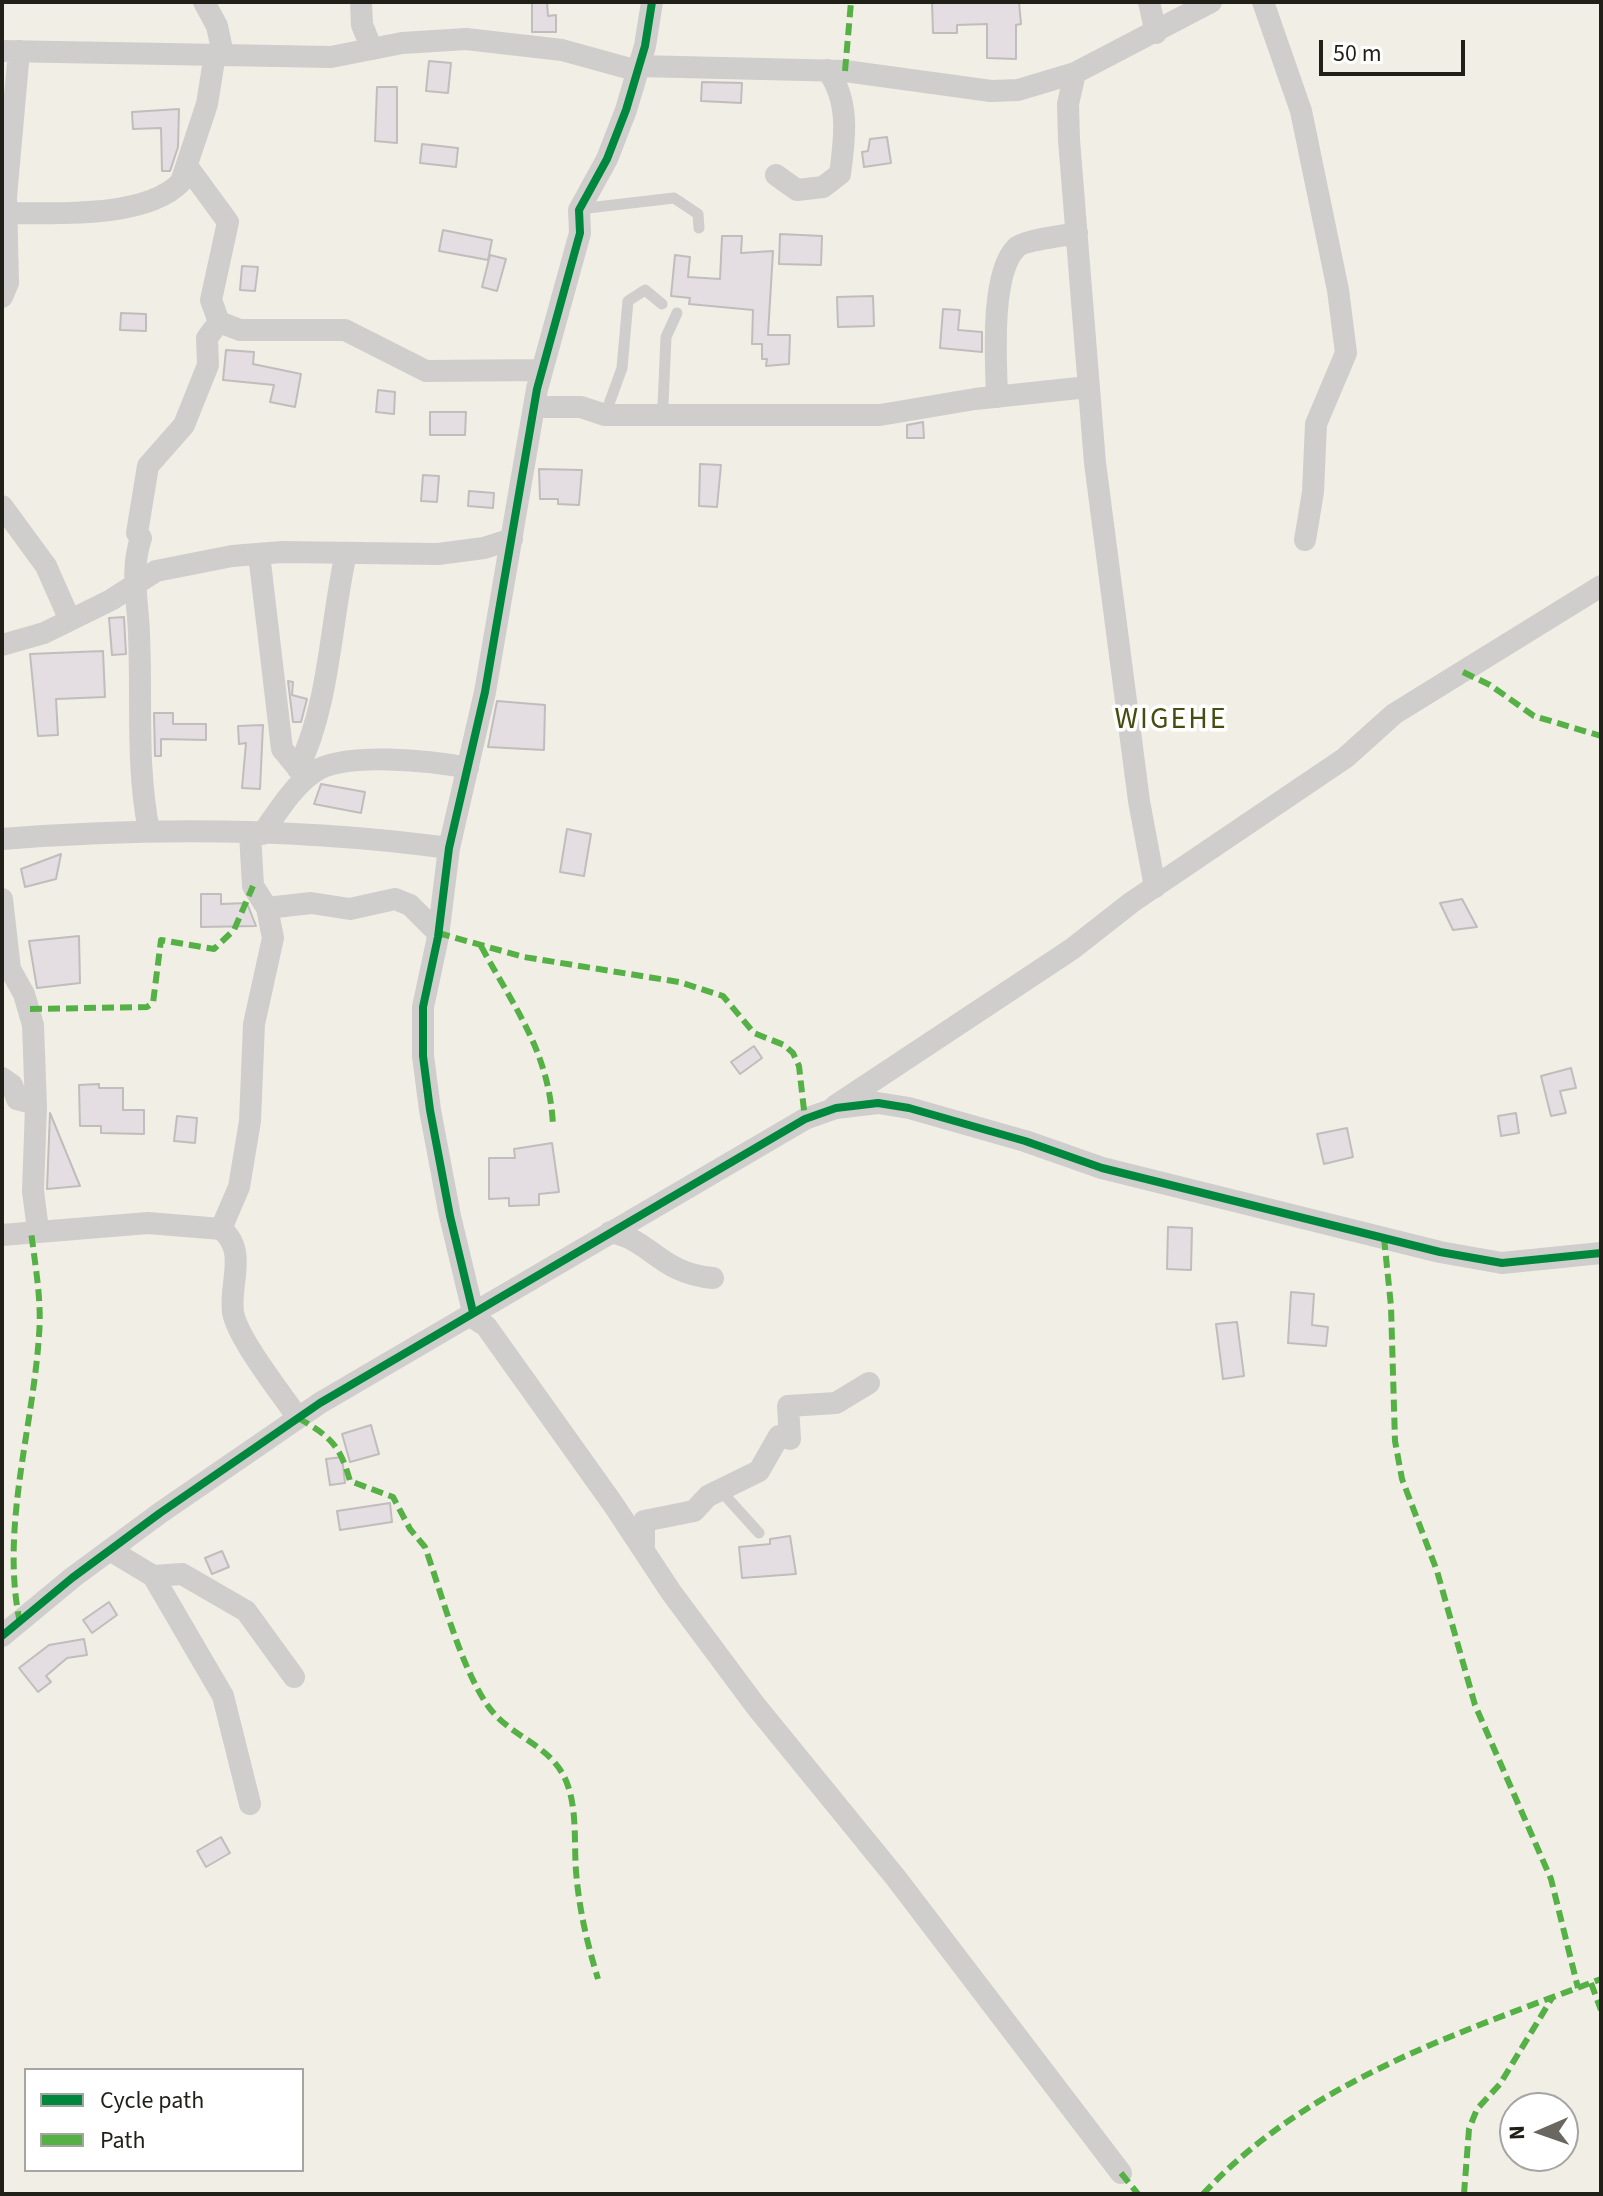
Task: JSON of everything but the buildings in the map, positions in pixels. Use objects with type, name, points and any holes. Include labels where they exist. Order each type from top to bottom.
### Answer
[{"type":"street","points":[[5,213],[86,211],[135,205],[171,192],[181,182],[207,104],[219,54],[217,26],[204,2]]},
{"type":"street","points":[[361,2],[362,25],[372,49]]},
{"type":"street","points":[[652,2],[638,68],[607,159],[579,210],[580,233],[542,370],[468,768],[449,848],[438,933],[423,1007],[423,1056],[450,1216],[471,1314],[486,1326],[755,1705],[896,1878],[1121,2173]]},
{"type":"street","points":[[1149,2],[1156,33]]},
{"type":"street","points":[[2,297],[8,283],[5,213],[10,51],[331,57],[372,49],[466,39],[562,50],[638,68],[827,70],[991,91],[1018,90],[1075,73],[1211,2]]},
{"type":"street","points":[[1263,2],[1301,111],[1338,290],[1346,353],[1316,424],[1313,492],[1305,540]]},
{"type":"street","points":[[776,175],[797,190],[823,187],[840,174],[845,133],[840,86],[827,70]]},
{"type":"street","points":[[1075,73],[1068,104],[1095,463],[1139,801],[1155,887]]},
{"type":"street","points":[[187,166],[228,222],[211,300],[219,322],[240,330],[345,330],[426,371],[542,370]]},
{"type":"street","points":[[997,397],[995,329],[1005,271],[1013,252],[1021,245],[1077,233]]},
{"type":"street","points":[[149,831],[140,765],[139,633],[133,584],[148,466],[184,425],[208,365],[207,338],[219,322]]},
{"type":"street","points":[[535,407],[581,407],[605,415],[880,415],[1088,387]]},
{"type":"street","points":[[2,506],[46,566],[69,618]]},
{"type":"street","points":[[2,645],[44,633],[69,618],[111,600],[156,571],[259,554],[438,554],[484,548],[512,539]]},
{"type":"street","points":[[221,1229],[239,1187],[250,1121],[254,1024],[273,938],[267,908],[253,886],[256,834],[302,773],[323,698],[334,607],[346,553]]},
{"type":"street","points":[[259,554],[282,749],[302,773]]},
{"type":"street","points":[[2,1636],[110,1550],[298,1418],[610,1232],[805,1119],[831,1109],[1072,949],[1155,887],[1345,758],[1394,714],[1601,586]]},
{"type":"street","points":[[302,773],[334,763],[372,761],[412,760],[468,768]]},
{"type":"street","points":[[2,839],[149,831],[341,836],[449,848]]},
{"type":"street","points":[[2,899],[10,969],[24,994],[33,1025],[36,1104],[33,1191],[38,1230]]},
{"type":"street","points":[[267,908],[311,903],[350,909],[395,899],[410,905],[438,933]]},
{"type":"street","points":[[2,1078],[12,1085],[22,1102],[36,1104]]},
{"type":"street","points":[[831,1109],[878,1103],[909,1108],[1025,1141],[1102,1168],[1440,1252],[1502,1263],[1601,1253]]},
{"type":"street","points":[[2,1235],[148,1223],[221,1229],[234,1246],[233,1311],[242,1339],[261,1361],[298,1418]]},
{"type":"street","points":[[610,1232],[633,1240],[682,1273],[713,1278]]},
{"type":"street","points":[[644,1550],[644,1521],[694,1511],[708,1496],[759,1471],[779,1436],[790,1439],[788,1406],[836,1403],[869,1383]]},
{"type":"street","points":[[110,1550],[153,1576],[223,1696],[250,1804]]},
{"type":"street","points":[[153,1576],[182,1574],[246,1611],[294,1677]]},
{"type":"lane","points":[[579,210],[674,198],[698,214],[699,228]]},
{"type":"lane","points":[[605,415],[622,368],[628,301],[645,290],[662,304]]},
{"type":"lane","points":[[655,415],[663,405],[666,337],[677,313]]},
{"type":"lane","points":[[720,1490],[759,1533]]},
{"type":"marked path","points":[[845,71],[851,2]]},
{"type":"marked path","points":[[1463,672],[1490,685],[1534,716],[1601,736]]},
{"type":"marked path","points":[[30,1009],[147,1007],[153,1003],[161,940],[214,949],[234,930],[253,886]]},
{"type":"marked path","points":[[438,933],[524,957],[679,982],[723,996],[754,1033],[784,1045],[793,1053],[799,1066],[805,1119]]},
{"type":"marked path","points":[[481,946],[537,1052],[545,1075],[553,1125]]},
{"type":"marked path","points":[[20,1623],[15,1587],[16,1515],[40,1322],[31,1231]]},
{"type":"marked path","points":[[1384,1238],[1391,1306],[1395,1441],[1402,1479],[1437,1571],[1475,1705],[1551,1879],[1578,1988]]},
{"type":"marked path","points":[[298,1418],[318,1430],[338,1450],[350,1481],[393,1497],[410,1529],[425,1547],[460,1651],[478,1690],[497,1717],[543,1751],[561,1772],[573,1806],[579,1899],[598,1979]]},
{"type":"marked path","points":[[1203,2194],[1245,2154],[1290,2120],[1338,2090],[1441,2041],[1601,1979]]},
{"type":"marked path","points":[[1591,1983],[1601,2010]]},
{"type":"marked path","points":[[1464,2194],[1469,2129],[1477,2109],[1500,2084],[1552,1998]]},
{"type":"marked path","points":[[1121,2173],[1138,2194]]},
{"type":"cycle path","points":[[473,1312],[450,1216],[430,1110],[423,1056],[423,1007],[438,937],[449,848],[485,692],[537,389],[580,233],[579,210],[607,159],[626,110],[645,46],[652,2]]},
{"type":"cycle path","points":[[2,1636],[72,1578],[160,1513],[320,1403],[805,1119],[836,1108],[878,1103],[909,1108],[1025,1141],[1102,1168],[1440,1252],[1502,1263],[1601,1253]]},
{"type":"district","name":"WIGEHE","points":[[1171,721]]}]
